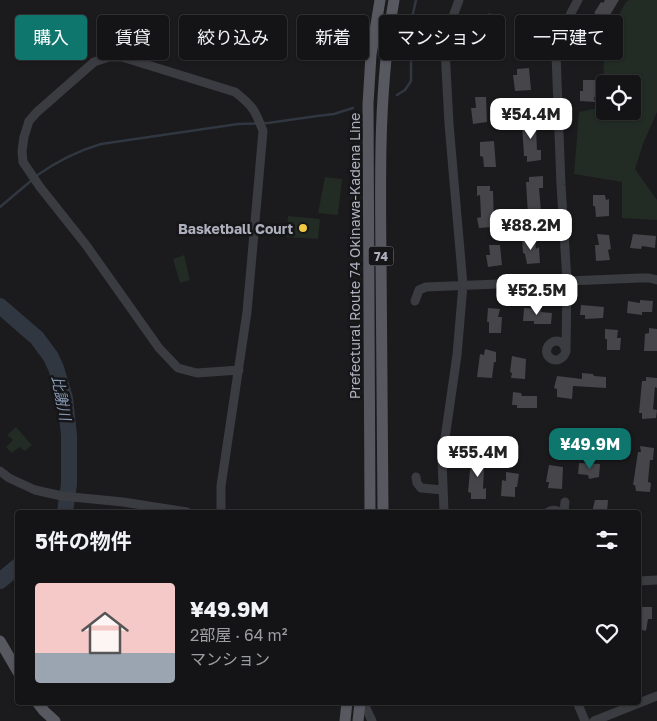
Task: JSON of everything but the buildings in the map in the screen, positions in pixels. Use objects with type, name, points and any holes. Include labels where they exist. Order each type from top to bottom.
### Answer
[{"type":"main road","name":"Prefectural Route 74 Okinawa-Kadena Line","points":[[370,510],[368,104],[371,55],[380,0]]},
{"type":"main road","name":"Prefectural Route 74 Okinawa-Kadena Line","points":[[383,510],[380,184],[383,94],[394,0]]},
{"type":"main road","points":[[1,644],[15,667]]},
{"type":"main road","points":[[40,705],[55,721]]},
{"type":"main road","points":[[358,721],[361,705]]},
{"type":"street","points":[[444,510],[442,459],[463,285],[445,49],[451,22],[459,0]]},
{"type":"street","points":[[566,351],[567,281],[556,54],[560,37],[570,13],[578,0]]},
{"type":"street","points":[[221,510],[221,486],[239,370],[248,312],[262,131],[257,115],[250,103],[235,92],[122,57],[109,57],[94,62],[29,121],[24,137],[23,162],[40,187],[86,245],[159,348],[178,368],[197,372],[239,370]]},
{"type":"street","points":[[415,300],[419,290],[426,287],[640,278],[657,280]]},
{"type":"street","points":[[0,471],[9,478],[35,490],[62,496],[123,502],[174,510]]},
{"type":"street","points":[[416,477],[417,483],[421,488],[443,490]]},
{"type":"street","points":[[564,510],[565,502]]},
{"type":"street","points":[[641,581],[657,580]]},
{"type":"street","points":[[641,702],[657,696]]},
{"type":"street","points":[[364,705],[372,721]]},
{"type":"street","points":[[579,705],[585,721]]},
{"type":"street","points":[[594,721],[634,705]]},
{"type":"shaded area","points":[[629,0],[657,0],[657,112],[643,144],[635,169],[657,200],[657,220],[622,218],[622,182],[574,174],[579,112],[596,108],[596,120],[641,120],[641,75],[603,75],[604,60],[623,60],[623,15],[618,15]]},
{"type":"shaded area","points":[[325,177],[342,179],[338,215],[318,213]]},
{"type":"shaded area","name":"Basketball Court","points":[[288,216],[320,219],[318,239],[286,237]]},
{"type":"shaded area","points":[[184,255],[190,280],[180,283],[173,259]]},
{"type":"shaded area","points":[[16,427],[32,445],[25,451],[19,447],[12,453],[6,447],[13,440],[7,435]]},
{"type":"waterway","points":[[397,95],[405,90],[411,81],[411,60],[407,51],[409,31],[416,0]]},
{"type":"waterway","points":[[36,176],[67,157],[101,144],[238,124],[268,123],[334,114],[353,108]]},
{"type":"waterway","points":[[0,207],[32,180]]},
{"type":"waterway","name":"比謝川","points":[[0,306],[37,338],[51,357],[56,368],[65,398],[69,435],[69,484],[65,510]]},
{"type":"waterway","name":"比謝川","points":[[0,581],[15,568]]},
{"type":"place","name":"Basketball Court","points":[[303,228]]}]
